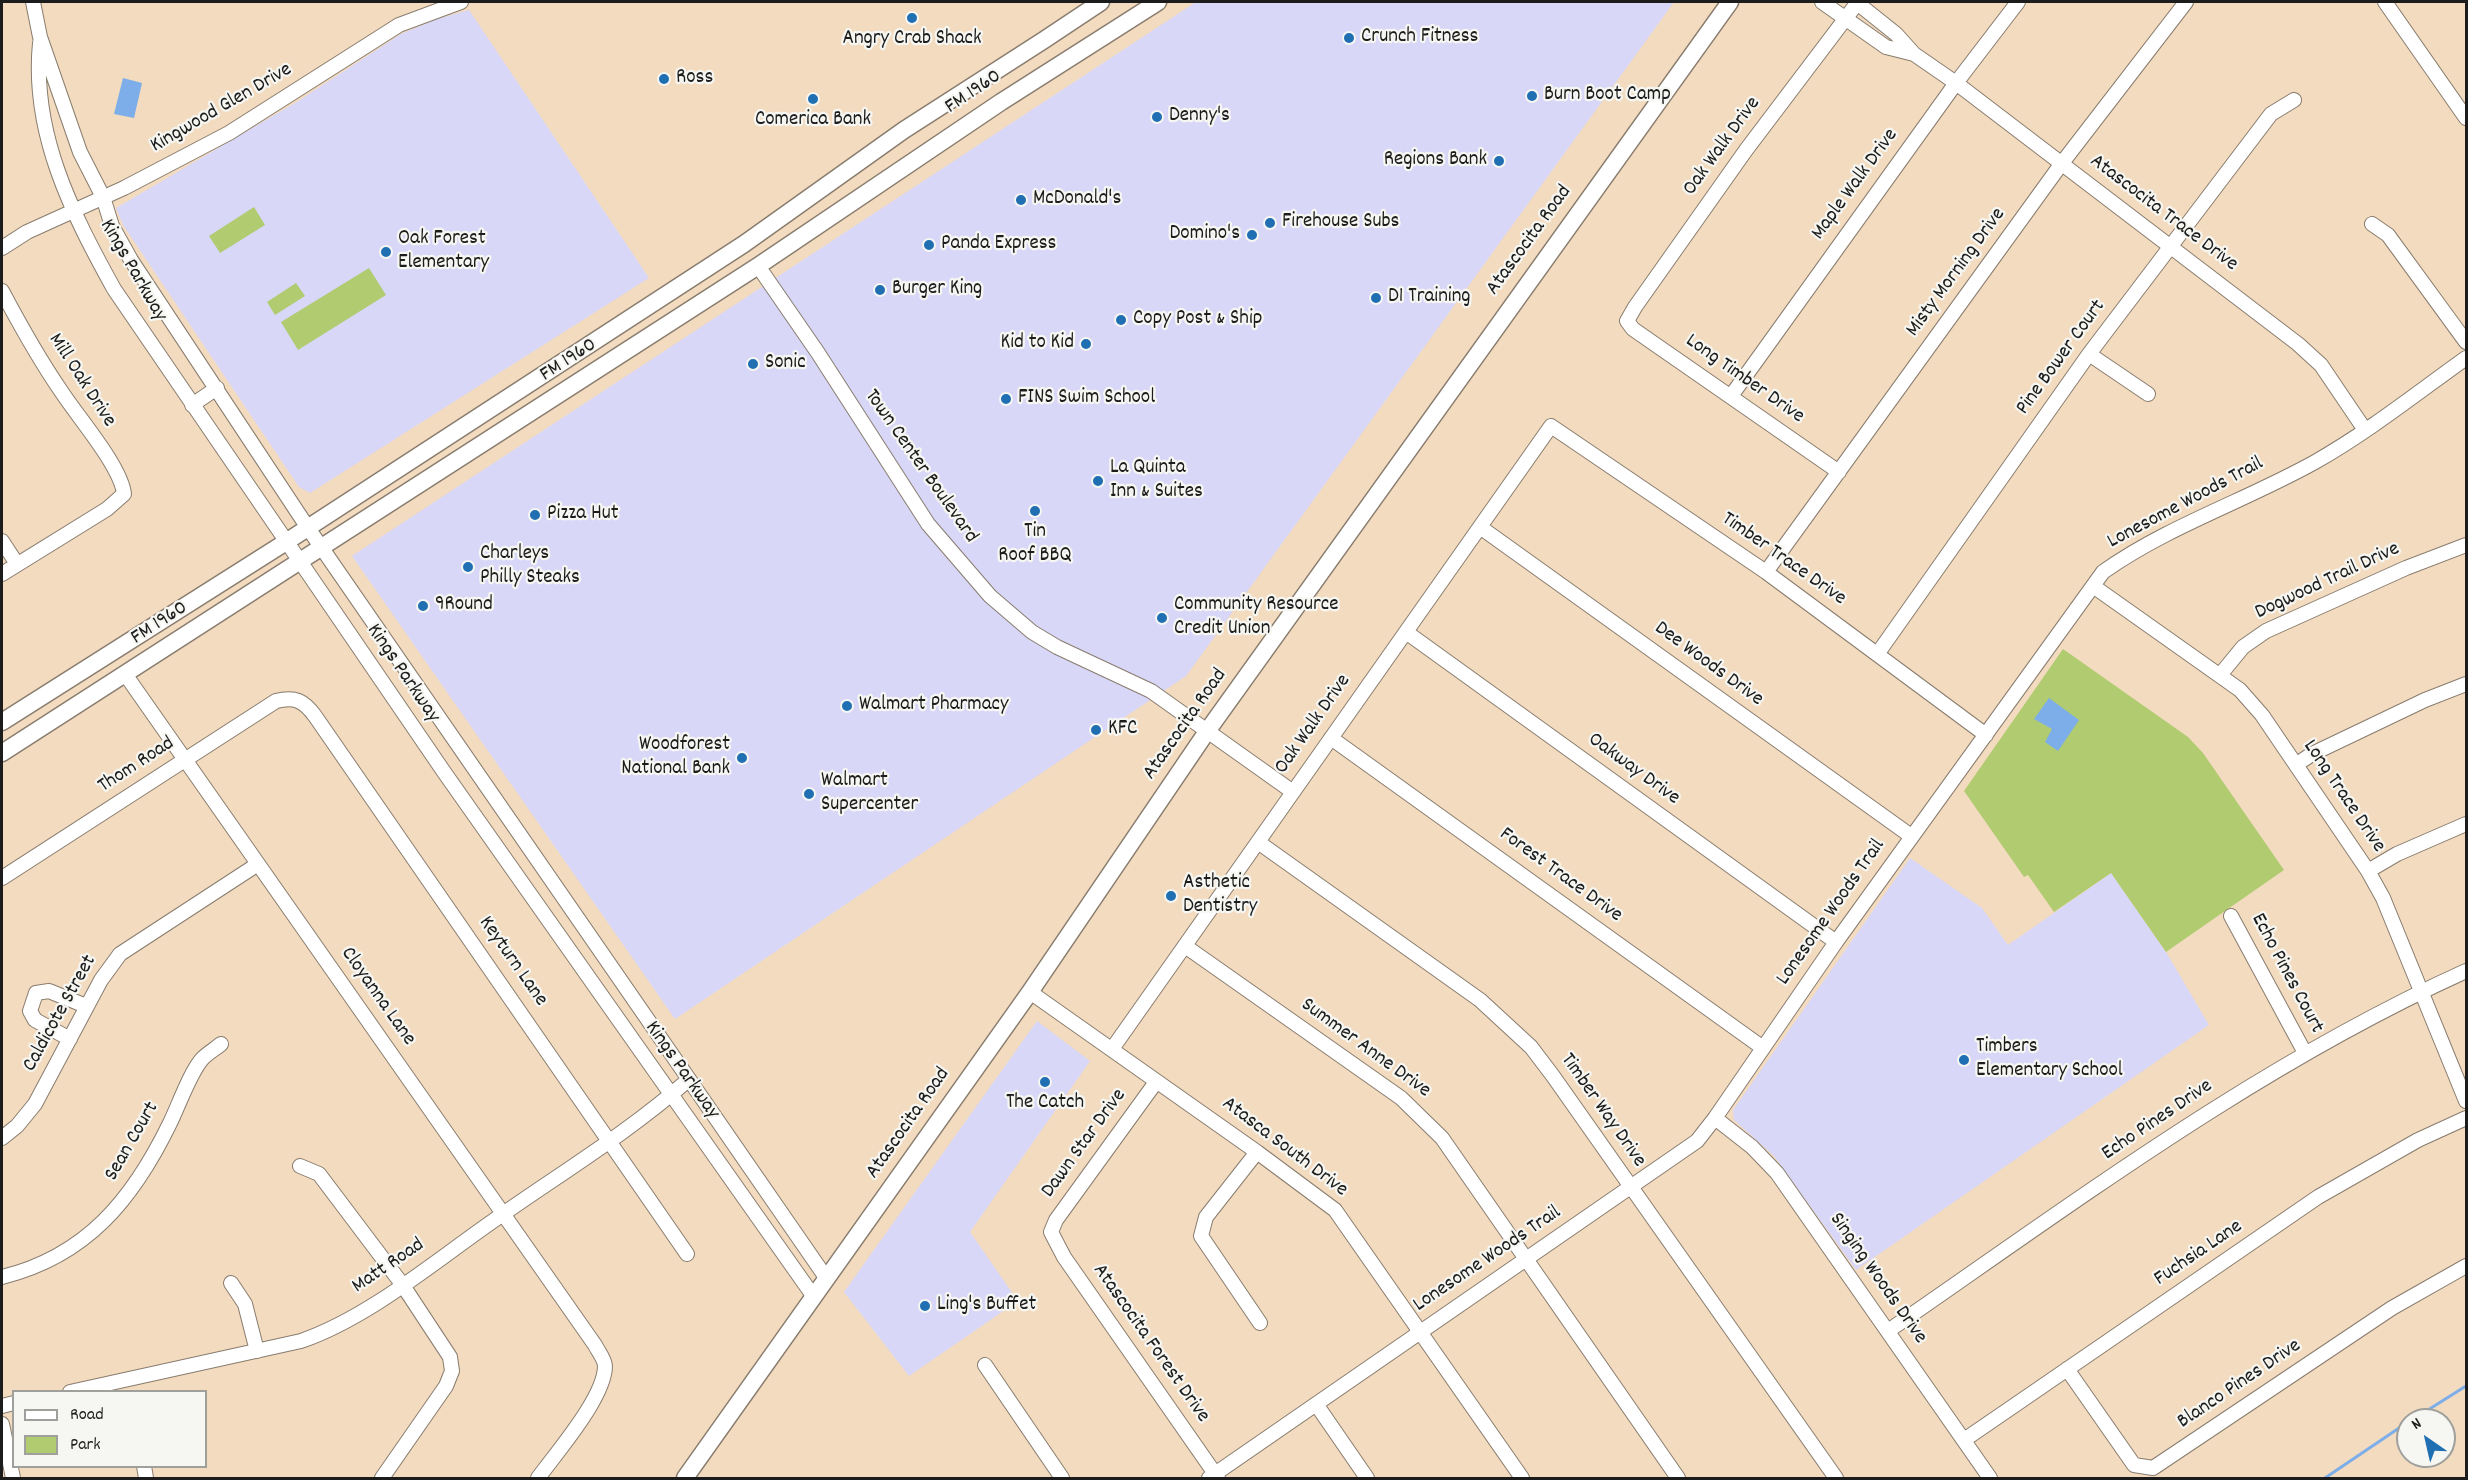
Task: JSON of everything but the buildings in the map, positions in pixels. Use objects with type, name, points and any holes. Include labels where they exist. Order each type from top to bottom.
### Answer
[{"type":"main road","name":"FM 1960","points":[[2,723],[308,528],[744,244],[904,130],[1101,2]]},
{"type":"main road","name":"FM 1960","points":[[2,753],[758,266],[1001,102],[1158,2]]},
{"type":"main road","name":"Atascocita Road","points":[[685,1479],[1030,992],[1208,730],[1730,2]]},
{"type":"street","name":"Kings Parkway","points":[[33,2],[40,37],[80,152],[103,197],[112,226],[131,260],[308,528],[827,1279]]},
{"type":"street","name":"Kingwood Glen Drive","points":[[2,248],[27,232],[188,156],[229,133],[399,25],[461,2]]},
{"type":"street","name":"Atascocita Trace Drive","points":[[1822,2],[1886,47],[1914,54]]},
{"type":"street","name":"Atascocita Trace Drive","points":[[1857,2],[1896,34],[1914,54],[2062,163],[2170,248],[2256,311],[2321,364],[2365,430]]},
{"type":"street","name":"Oak Walk Drive","points":[[1627,321],[1746,150],[1857,2]]},
{"type":"street","name":"Maple Walk Drive","points":[[1731,396],[1956,83],[2018,2]]},
{"type":"street","name":"Misty Morning Drive","points":[[1766,572],[2062,163],[2186,2]]},
{"type":"street","points":[[2385,2],[2466,118]]},
{"type":"street","name":"Kings Parkway","points":[[40,37],[38,66],[43,126],[74,210],[114,289],[438,764],[814,1297]]},
{"type":"street","name":"Pine Bower Court","points":[[1878,653],[2089,354],[2271,114],[2294,100]]},
{"type":"street","points":[[2372,224],[2388,235],[2466,342]]},
{"type":"street","name":"Town Center Boulevard","points":[[758,266],[818,353],[928,524],[990,596],[1012,616],[1041,637],[1077,657],[1151,691],[1293,792]]},
{"type":"street","name":"Mill Oak Drive","points":[[2,291],[54,381],[118,474],[124,494],[107,509],[17,564]]},
{"type":"street","name":"Long Timber Drive","points":[[1627,321],[1633,329],[1839,472]]},
{"type":"street","points":[[2089,354],[2148,394]]},
{"type":"street","name":"Lonesome Woods Trail","points":[[1214,1477],[1316,1404],[1689,1148],[1715,1118],[1911,836],[2103,572],[2134,550],[2314,462],[2365,430],[2466,358]]},
{"type":"street","points":[[192,405],[217,388]]},
{"type":"street","name":"Oak Walk Drive","points":[[1112,1049],[1551,426]]},
{"type":"street","name":"Timber Trace Drive","points":[[1551,426],[1766,572],[1986,735]]},
{"type":"street","name":"Dee Woods Drive","points":[[1480,527],[1911,836]]},
{"type":"street","points":[[2,541],[17,564],[2,574]]},
{"type":"street","name":"Dogwood Trail Drive","points":[[2220,675],[2243,647],[2266,631],[2406,568],[2466,545]]},
{"type":"street","name":"Long Trace Drive","points":[[2093,586],[2240,690],[2262,715],[2368,871],[2383,898],[2466,1101]]},
{"type":"street","name":"Oakway Drive","points":[[1406,632],[1836,942]]},
{"type":"street","name":"Cloyanna Lane","points":[[125,674],[595,1345],[605,1365],[600,1389],[538,1479]]},
{"type":"street","points":[[2297,764],[2312,754],[2397,713],[2466,684]]},
{"type":"street","name":"Thom Road","points":[[2,878],[276,701],[298,699]]},
{"type":"street","name":"Keyturn Lane","points":[[298,699],[306,704],[315,716],[687,1254]]},
{"type":"street","name":"Forest Trace Drive","points":[[1332,738],[1763,1048]]},
{"type":"street","points":[[2368,871],[2397,854],[2466,824]]},
{"type":"street","name":"Timber Way Drive","points":[[1258,842],[1461,985],[1499,1015],[1531,1047],[1554,1076],[1630,1188],[1836,1479]]},
{"type":"street","name":"Caldicote Street","points":[[2,1138],[17,1126],[35,1104],[86,1006],[109,967],[120,954],[258,864]]},
{"type":"street","name":"Echo Pines Court","points":[[2231,916],[2305,1053]]},
{"type":"street","name":"Summer Anne Drive","points":[[1185,946],[1401,1098],[1443,1138],[1678,1479]]},
{"type":"street","name":"Echo Pines Drive","points":[[1888,1331],[2187,1125],[2305,1053],[2421,991],[2466,971]]},
{"type":"street","points":[[70,1039],[35,1020],[30,1011],[36,993],[50,991],[86,1006]]},
{"type":"street","name":"Atasca South Drive","points":[[1030,992],[1257,1152],[1335,1210],[1522,1479]]},
{"type":"street","name":"Sean Court","points":[[2,1278],[64,1252],[80,1242],[112,1214],[141,1179],[201,1060],[221,1044]]},
{"type":"street","name":"Matt Road","points":[[87,1390],[129,1385],[321,1334],[364,1310],[402,1284],[610,1140],[688,1080]]},
{"type":"street","name":"Dawn Star Drive","points":[[1051,1232],[1056,1220],[1156,1082]]},
{"type":"street","name":"Singing Woods Drive","points":[[1715,1118],[1769,1163],[1990,1479]]},
{"type":"street","name":"Fuchsia Lane","points":[[1964,1440],[2318,1197],[2418,1140],[2466,1118]]},
{"type":"street","points":[[1257,1152],[1206,1217],[1201,1236],[1260,1323]]},
{"type":"street","points":[[300,1166],[319,1174],[402,1284],[450,1357],[452,1371],[435,1402],[382,1479]]},
{"type":"street","name":"Atascocita Forest Drive","points":[[1051,1232],[1064,1257],[1214,1477]]},
{"type":"street","name":"Blanco Pines Drive","points":[[2067,1369],[2134,1465],[2153,1468],[2392,1308],[2466,1266]]},
{"type":"street","points":[[231,1283],[244,1304],[257,1351]]},
{"type":"street","points":[[985,1365],[1062,1479]]},
{"type":"street","points":[[1316,1404],[1367,1479]]},
{"type":"street","points":[[2,1424],[13,1479]]},
{"type":"shaded area","points":[[1196,2],[1674,2],[1186,676],[675,1019],[352,556]]},
{"type":"shaded area","name":"Oak Forest Elementary","points":[[469,10],[649,278],[310,493],[299,487],[123,225],[116,208],[295,103],[401,34],[437,19]]},
{"type":"shaded area","name":"Timbers Elementary School","points":[[1910,858],[1982,908],[2008,945],[2111,873],[2166,952],[2209,1025],[1856,1270],[1774,1156],[1734,1120],[1733,1110]]},
{"type":"shaded area","points":[[1037,1021],[1090,1061],[970,1232],[1018,1301],[909,1376],[844,1292]]},
{"type":"green space","points":[[254,207],[265,225],[220,253],[209,236]]},
{"type":"green space","points":[[369,268],[386,295],[298,350],[281,322]]},
{"type":"green space","points":[[296,283],[305,296],[275,315],[267,302]]},
{"type":"green space","points":[[2063,649],[2188,737],[2203,753],[2284,870],[2166,952],[2111,873],[2054,912],[2028,875],[2024,877],[1964,791]]},
{"type":"water","points":[[123,78],[142,83],[134,118],[114,114]]},
{"type":"water","points":[[2049,698],[2079,720],[2058,751],[2045,742],[2052,729],[2034,719]]},
{"type":"waterway","points":[[2431,1408],[2466,1386]]},
{"type":"waterway","points":[[2325,1478],[2396,1430]]},
{"type":"place","name":"Angry Crab Shack","points":[[912,18]]},
{"type":"place","name":"Crunch Fitness","points":[[1349,38]]},
{"type":"place","name":"Ross","points":[[664,79]]},
{"type":"place","name":"Burn Boot Camp","points":[[1532,96]]},
{"type":"place","name":"Comerica Bank","points":[[813,99]]},
{"type":"place","name":"Denny's","points":[[1157,117]]},
{"type":"place","name":"Regions Bank","points":[[1499,161]]},
{"type":"place","name":"McDonald's","points":[[1021,200]]},
{"type":"place","name":"Firehouse Subs","points":[[1270,223]]},
{"type":"place","name":"Domino's","points":[[1252,235]]},
{"type":"place","name":"Panda Express","points":[[929,245]]},
{"type":"place","name":"Oak Forest Elementary","points":[[386,252]]},
{"type":"place","name":"Burger King","points":[[880,290]]},
{"type":"place","name":"D1 Training","points":[[1376,298]]},
{"type":"place","name":"Copy Post & Ship","points":[[1121,320]]},
{"type":"place","name":"Kid to Kid","points":[[1086,344]]},
{"type":"place","name":"Sonic","points":[[753,364]]},
{"type":"place","name":"FINS Swim School","points":[[1006,399]]},
{"type":"place","name":"La Quinta Inn & Suites","points":[[1098,481]]},
{"type":"place","name":"Tin Roof BBQ","points":[[1035,511]]},
{"type":"place","name":"Pizza Hut","points":[[535,515]]},
{"type":"place","name":"Charleys Philly Steaks","points":[[468,567]]},
{"type":"place","name":"9Round","points":[[423,606]]},
{"type":"place","name":"Community Resource Credit Union","points":[[1162,618]]},
{"type":"place","name":"Walmart Pharmacy","points":[[847,706]]},
{"type":"place","name":"KFC","points":[[1096,730]]},
{"type":"place","name":"Woodforest National Bank","points":[[742,758]]},
{"type":"place","name":"Walmart Supercenter","points":[[809,794]]},
{"type":"place","name":"Asthetic Dentistry","points":[[1171,896]]},
{"type":"place","name":"Timbers Elementary School","points":[[1964,1060]]},
{"type":"place","name":"The Catch","points":[[1045,1082]]},
{"type":"place","name":"Ling's Buffet","points":[[925,1306]]}]
